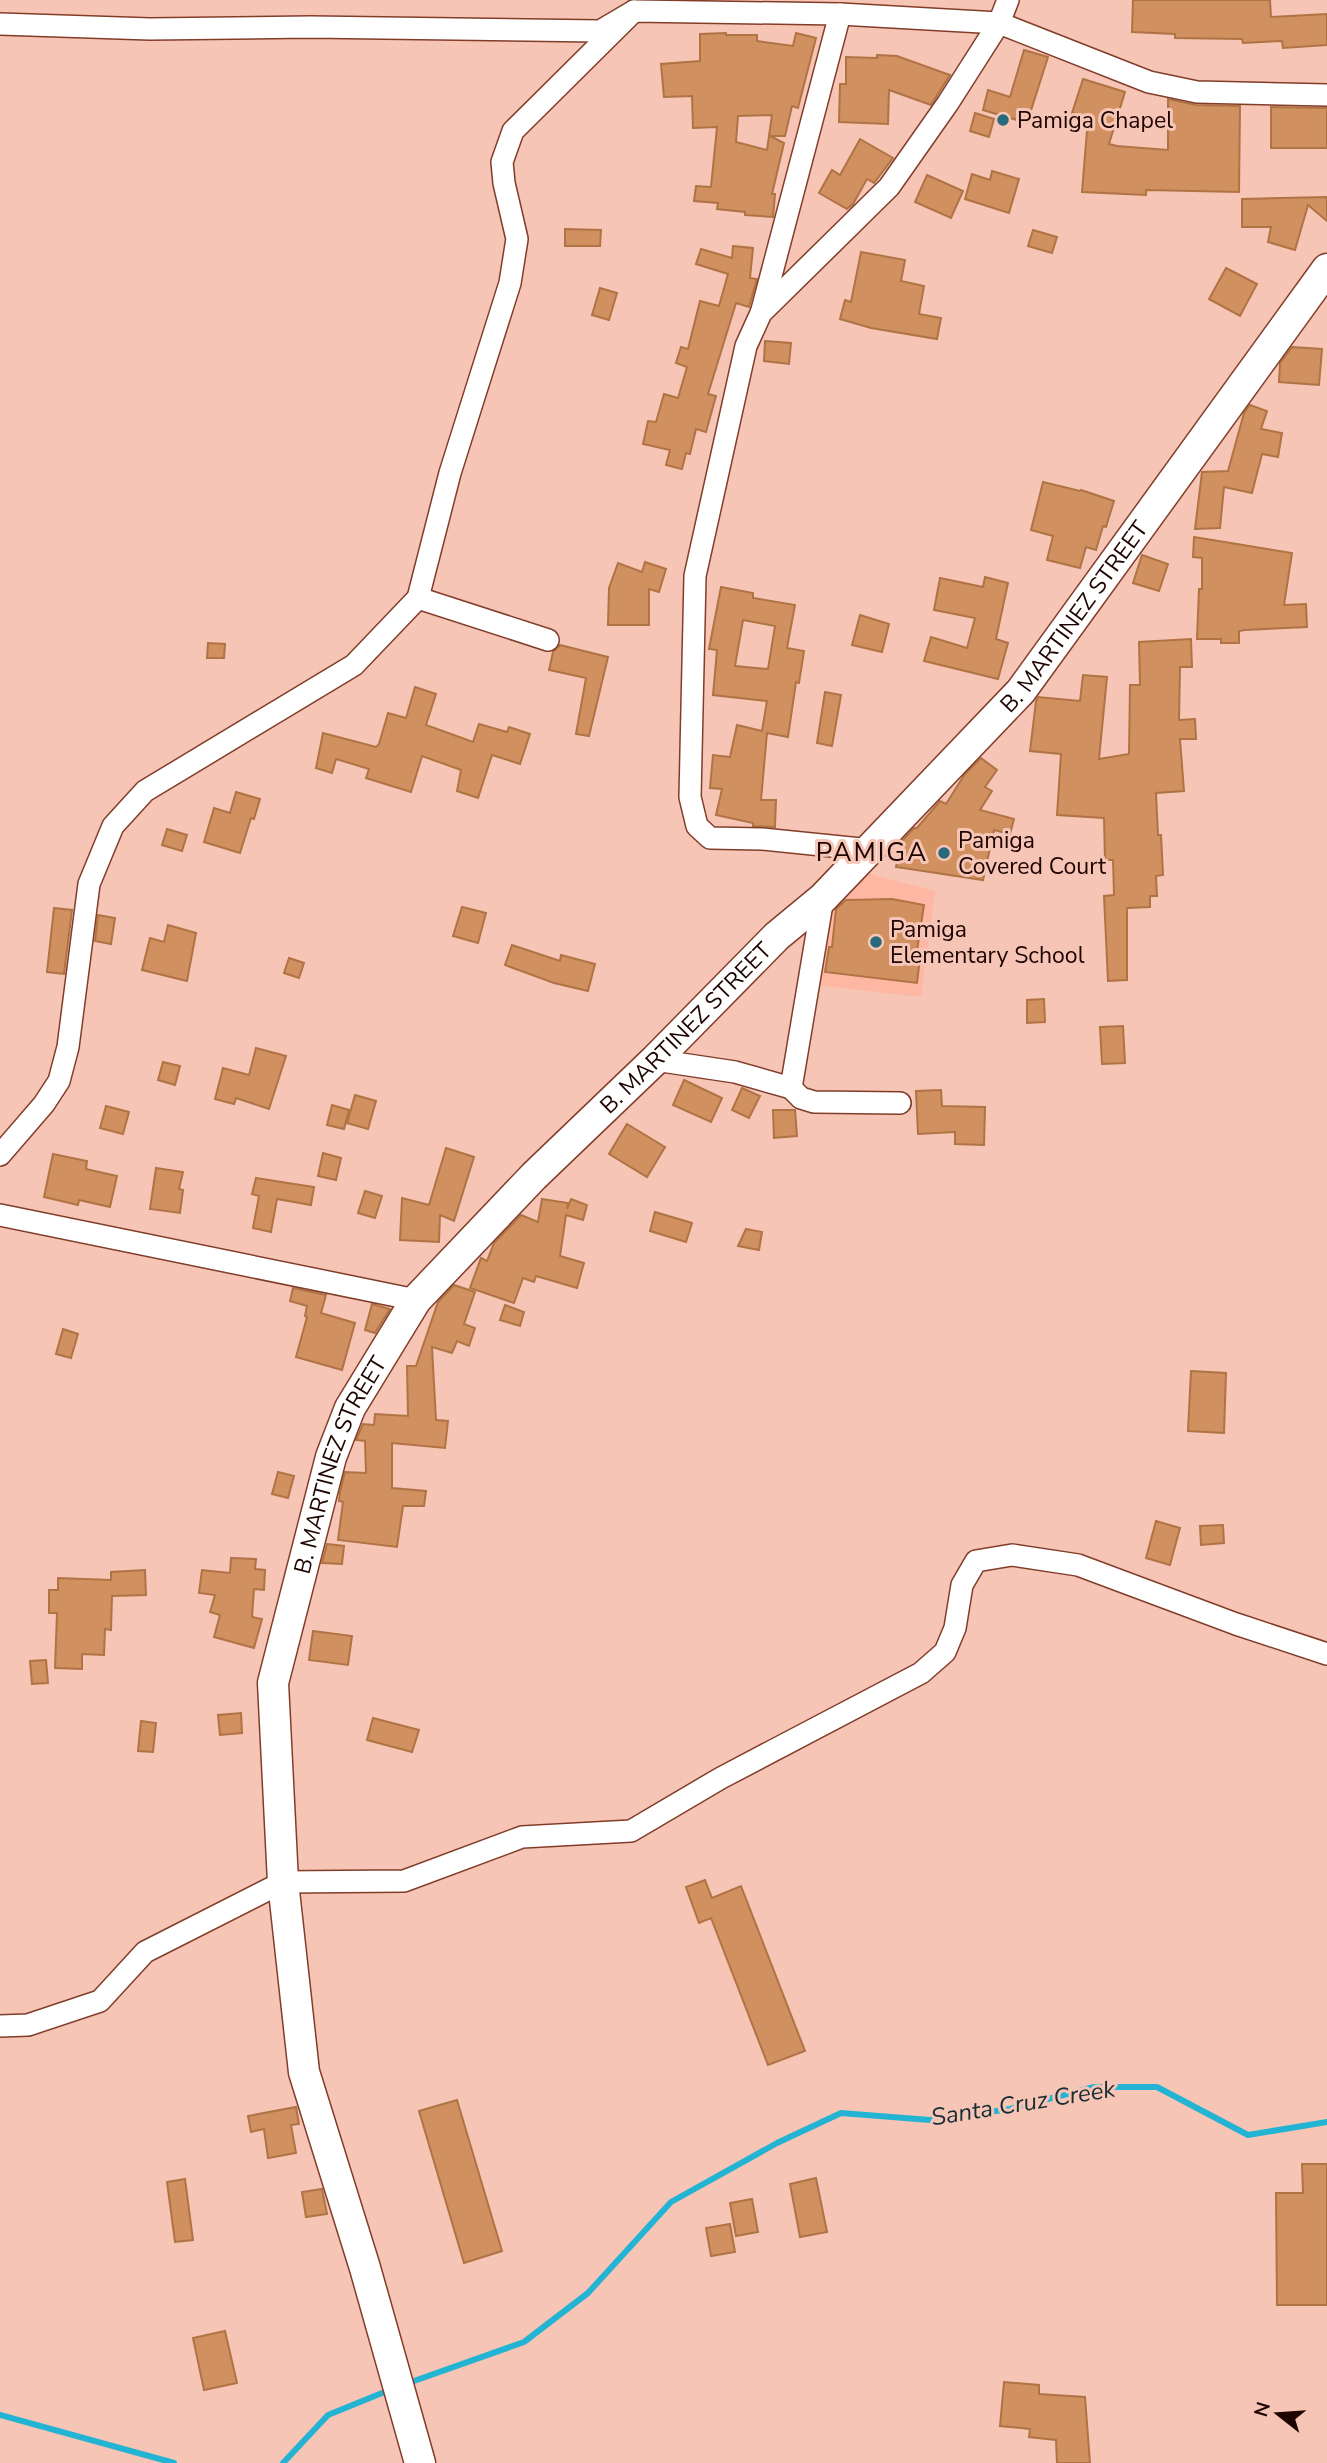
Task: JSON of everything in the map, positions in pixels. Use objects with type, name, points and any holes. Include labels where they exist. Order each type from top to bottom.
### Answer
[{"type":"street","points":[[761,313],[889,187],[948,103],[999,23],[1008,0]]},
{"type":"street","points":[[0,23],[150,29],[311,27],[600,32],[634,12],[662,6],[840,14],[999,23],[1149,82],[1196,92],[1327,95]]},
{"type":"street","points":[[0,1155],[44,1104],[59,1081],[68,1047],[89,884],[113,826],[145,791],[354,665],[418,598],[450,473],[510,284],[517,239],[502,162],[513,131],[634,12]]},
{"type":"street","points":[[840,14],[761,313],[746,346],[695,576],[690,797],[698,826],[710,838],[762,839],[871,850]]},
{"type":"street","name":"B. MARTINEZ STREET","points":[[420,2463],[365,2268],[304,2073],[284,1882],[273,1683],[331,1457],[350,1408],[416,1300],[534,1176],[777,936],[823,898],[871,850],[1021,691],[1327,269]]},
{"type":"street","points":[[418,598],[548,640]]},
{"type":"street","points":[[791,1088],[823,898]]},
{"type":"street","points":[[654,1060],[735,1072],[791,1088],[801,1098],[814,1102],[900,1103]]},
{"type":"street","points":[[0,1215],[416,1300]]},
{"type":"street","points":[[0,2026],[27,2025],[100,2001],[145,1952],[284,1882],[404,1881],[522,1837],[631,1831],[721,1778],[921,1673],[945,1652],[956,1628],[962,1585],[976,1562],[1012,1555],[1078,1565],[1327,1654]]},
{"type":"shaded area","name":"Pamiga Elementary School","points":[[866,873],[935,891],[921,997],[817,985],[830,899]]},
{"type":"building","points":[[1133,0],[1270,0],[1271,17],[1327,14],[1327,45],[1283,48],[1282,41],[1243,43],[1242,39],[1175,38],[1175,34],[1132,32]]},
{"type":"building","points":[[796,33],[816,38],[798,108],[792,106],[785,136],[770,136],[784,143],[772,194],[775,194],[773,217],[745,215],[745,212],[717,209],[718,203],[694,201],[696,186],[711,187],[717,127],[693,128],[692,96],[664,97],[661,64],[700,61],[700,34],[757,35],[757,41],[793,46]],"holes":[[[772,115],[767,150],[736,142],[738,116]]]},
{"type":"building","points":[[1024,50],[1048,57],[1027,123],[983,110],[988,90],[1010,97]]},
{"type":"building","points":[[877,55],[897,56],[950,75],[931,105],[889,90],[888,124],[839,122],[840,84],[846,84],[846,57],[877,58]]},
{"type":"building","points":[[1083,79],[1125,92],[1109,144],[1117,146],[1168,150],[1168,99],[1196,105],[1240,106],[1239,192],[1146,190],[1146,195],[1082,192],[1088,118],[1072,113]]},
{"type":"building","points":[[1271,107],[1327,108],[1327,148],[1271,148]]},
{"type":"building","points":[[975,113],[994,119],[989,137],[970,131]]},
{"type":"building","points":[[860,139],[893,158],[874,183],[867,179],[853,204],[847,209],[819,193],[832,170],[840,175]]},
{"type":"building","points":[[992,171],[1019,179],[1009,213],[965,199],[972,174],[990,180]]},
{"type":"building","points":[[927,175],[963,191],[951,218],[915,202]]},
{"type":"building","points":[[1327,197],[1327,221],[1308,205],[1295,250],[1268,242],[1271,227],[1242,227],[1242,199]]},
{"type":"building","points":[[565,229],[601,230],[600,246],[565,246]]},
{"type":"building","points":[[1033,230],[1057,237],[1052,253],[1028,246]]},
{"type":"building","points":[[733,246],[753,248],[750,278],[757,279],[749,307],[736,303],[708,394],[716,396],[706,432],[696,429],[690,454],[686,453],[682,469],[666,465],[670,450],[643,444],[648,421],[656,422],[664,394],[678,398],[687,367],[676,363],[681,347],[688,349],[700,301],[719,306],[728,274],[696,264],[701,249],[732,258]]},
{"type":"building","points":[[861,252],[905,260],[901,281],[924,286],[919,314],[941,318],[937,339],[871,328],[840,319],[845,300],[851,302]]},
{"type":"building","points":[[1226,268],[1257,284],[1240,316],[1209,299]]},
{"type":"building","points":[[600,288],[617,293],[609,320],[592,315]]},
{"type":"building","points":[[765,341],[791,343],[789,364],[764,361]]},
{"type":"building","points":[[1292,347],[1322,349],[1319,385],[1279,382],[1280,363]]},
{"type":"building","points":[[1250,405],[1267,411],[1261,429],[1282,433],[1278,457],[1262,454],[1252,493],[1224,487],[1220,528],[1195,529],[1202,472],[1228,471],[1244,413]]},
{"type":"building","points":[[1043,482],[1114,501],[1096,550],[1086,547],[1080,568],[1047,560],[1053,536],[1031,530]]},
{"type":"building","points":[[1194,537],[1292,553],[1284,605],[1306,604],[1307,627],[1239,631],[1239,643],[1221,643],[1221,639],[1197,639],[1202,558],[1193,557]]},
{"type":"building","points":[[1142,555],[1168,564],[1159,591],[1133,583]]},
{"type":"building","points":[[645,562],[666,569],[659,592],[649,589],[649,625],[608,625],[609,588],[618,563],[642,572]]},
{"type":"building","points":[[985,577],[1008,583],[996,639],[1008,643],[998,679],[924,661],[931,637],[967,648],[975,618],[934,610],[940,578],[983,587]]},
{"type":"building","points":[[721,587],[753,593],[753,598],[795,605],[787,648],[804,651],[799,683],[796,682],[788,737],[767,733],[761,800],[776,800],[775,827],[753,826],[753,823],[716,815],[722,789],[710,788],[713,755],[730,757],[737,725],[762,731],[767,701],[713,695],[717,650],[709,649]],"holes":[[[743,620],[775,626],[768,669],[735,666]]]},
{"type":"building","points":[[860,615],[889,624],[882,652],[852,645]]},
{"type":"building","points":[[1191,639],[1192,667],[1180,667],[1179,720],[1195,719],[1196,739],[1180,739],[1184,791],[1156,793],[1163,875],[1156,876],[1157,896],[1150,896],[1150,907],[1127,908],[1127,980],[1108,981],[1104,896],[1114,895],[1113,860],[1105,860],[1104,818],[1057,815],[1061,754],[1030,751],[1036,701],[1038,697],[1080,701],[1083,675],[1107,677],[1099,759],[1129,754],[1130,685],[1140,685],[1139,642]]},
{"type":"building","points":[[208,643],[225,644],[224,658],[207,658]]},
{"type":"building","points":[[560,645],[608,657],[589,736],[576,734],[586,678],[549,670],[553,652]]},
{"type":"building","points":[[415,687],[436,694],[426,725],[473,742],[479,724],[507,732],[509,727],[530,734],[520,764],[492,755],[478,798],[457,791],[461,770],[422,756],[411,792],[366,778],[369,769],[336,759],[332,773],[316,768],[323,733],[376,747],[388,713],[406,718]]},
{"type":"building","points":[[825,692],[841,695],[832,746],[817,743]]},
{"type":"building","points":[[981,758],[997,770],[985,787],[992,791],[980,810],[1014,819],[1010,834],[994,830],[983,880],[896,867],[901,842],[940,801],[946,804],[965,774]]},
{"type":"building","points":[[236,792],[260,799],[240,853],[204,842],[214,808],[230,813]]},
{"type":"building","points":[[167,829],[187,835],[182,851],[162,845]]},
{"type":"building","name":"Pamiga Elementary School","points":[[892,899],[924,905],[916,957],[920,958],[917,983],[825,972],[829,947],[832,947],[836,909],[846,900]]},
{"type":"building","points":[[462,907],[486,913],[478,943],[453,936]]},
{"type":"building","points":[[54,908],[72,910],[64,974],[47,972]]},
{"type":"building","points":[[98,915],[115,918],[111,944],[95,941]]},
{"type":"building","points":[[168,925],[196,933],[187,981],[142,970],[150,938],[164,942]]},
{"type":"building","points":[[512,945],[560,961],[561,955],[595,964],[588,991],[554,983],[505,965]]},
{"type":"building","points":[[289,958],[304,963],[299,978],[284,973]]},
{"type":"building","points":[[1044,999],[1045,1022],[1027,1023],[1027,1000]]},
{"type":"building","points":[[1123,1026],[1125,1063],[1102,1064],[1100,1027]]},
{"type":"building","points":[[256,1048],[286,1056],[269,1109],[236,1098],[234,1104],[215,1099],[223,1068],[249,1075]]},
{"type":"building","points":[[163,1062],[180,1066],[175,1085],[158,1080]]},
{"type":"building","points":[[684,1080],[722,1098],[711,1122],[673,1105]]},
{"type":"building","points":[[742,1088],[760,1096],[749,1118],[732,1110]]},
{"type":"building","points":[[941,1090],[942,1106],[985,1107],[984,1145],[955,1144],[955,1132],[918,1134],[916,1091]]},
{"type":"building","points":[[355,1095],[376,1101],[368,1129],[347,1123]]},
{"type":"building","points":[[332,1105],[349,1110],[344,1129],[327,1125]]},
{"type":"building","points":[[106,1106],[129,1112],[123,1134],[100,1128]]},
{"type":"building","points":[[773,1110],[795,1110],[797,1136],[774,1138]]},
{"type":"building","points":[[627,1124],[665,1147],[647,1177],[609,1154]]},
{"type":"building","points":[[446,1148],[474,1157],[454,1221],[440,1215],[439,1242],[400,1240],[402,1198],[429,1205]]},
{"type":"building","points":[[323,1153],[341,1158],[336,1180],[318,1176]]},
{"type":"building","points":[[53,1154],[87,1161],[86,1169],[117,1176],[110,1207],[79,1200],[78,1205],[44,1197]]},
{"type":"building","points":[[156,1168],[183,1172],[179,1189],[183,1190],[180,1213],[150,1209]]},
{"type":"building","points":[[256,1178],[314,1187],[311,1205],[277,1199],[271,1232],[253,1228],[259,1196],[252,1194]]},
{"type":"building","points":[[365,1191],[382,1196],[375,1218],[358,1213]]},
{"type":"building","points":[[542,1199],[568,1203],[567,1209],[571,1199],[587,1205],[583,1220],[566,1215],[560,1256],[584,1263],[577,1288],[536,1276],[534,1282],[523,1278],[514,1303],[470,1288],[481,1258],[487,1261],[494,1243],[521,1215],[538,1222]]},
{"type":"building","points":[[655,1212],[692,1223],[686,1242],[650,1231]]},
{"type":"building","points":[[746,1229],[762,1232],[759,1250],[738,1246]]},
{"type":"building","points":[[454,1285],[475,1292],[464,1324],[475,1328],[469,1346],[457,1341],[452,1353],[432,1347],[436,1420],[448,1421],[445,1448],[392,1443],[392,1488],[426,1491],[424,1506],[403,1506],[397,1547],[338,1540],[343,1502],[339,1501],[345,1472],[366,1473],[365,1441],[356,1440],[363,1424],[374,1425],[375,1414],[408,1416],[407,1366],[416,1366],[438,1302]]},
{"type":"building","points":[[293,1288],[326,1295],[321,1313],[355,1323],[342,1370],[296,1357],[307,1317],[307,1306],[290,1301]]},
{"type":"building","points":[[372,1304],[390,1309],[375,1333],[365,1330]]},
{"type":"building","points":[[505,1305],[524,1312],[520,1326],[500,1320]]},
{"type":"building","points":[[63,1329],[78,1334],[71,1358],[56,1354]]},
{"type":"building","points":[[1191,1371],[1226,1373],[1224,1433],[1188,1431]]},
{"type":"building","points":[[278,1472],[294,1476],[288,1498],[272,1494]]},
{"type":"building","points":[[1156,1521],[1180,1528],[1170,1565],[1146,1558]]},
{"type":"building","points":[[1223,1525],[1224,1543],[1201,1545],[1200,1526]]},
{"type":"building","points":[[327,1544],[344,1546],[342,1564],[322,1563]]},
{"type":"building","points":[[231,1558],[256,1559],[255,1569],[265,1570],[264,1590],[254,1589],[252,1617],[262,1619],[254,1648],[214,1637],[220,1615],[210,1612],[215,1595],[199,1593],[202,1570],[230,1573]]},
{"type":"building","points":[[145,1570],[146,1595],[112,1596],[111,1630],[105,1629],[104,1655],[82,1654],[82,1669],[55,1668],[57,1613],[49,1613],[49,1590],[58,1590],[58,1578],[111,1580],[111,1572]]},
{"type":"building","points":[[313,1631],[352,1636],[348,1665],[309,1660]]},
{"type":"building","points":[[46,1660],[48,1683],[32,1684],[30,1661]]},
{"type":"building","points":[[241,1713],[242,1733],[220,1735],[218,1715]]},
{"type":"building","points":[[373,1718],[419,1730],[412,1752],[367,1740]]},
{"type":"building","points":[[141,1721],[156,1723],[153,1752],[138,1751]]},
{"type":"building","points":[[705,1880],[712,1898],[741,1886],[805,2051],[768,2065],[711,1918],[699,1923],[686,1887]]},
{"type":"building","points":[[457,2100],[502,2251],[464,2263],[419,2111]]},
{"type":"building","points":[[296,2107],[299,2124],[291,2125],[296,2153],[268,2158],[264,2129],[251,2132],[248,2116]]},
{"type":"building","points":[[1302,2164],[1327,2164],[1327,2305],[1277,2305],[1276,2193],[1303,2193]]},
{"type":"building","points":[[816,2178],[827,2232],[800,2237],[790,2184]]},
{"type":"building","points":[[185,2179],[193,2240],[175,2242],[167,2182]]},
{"type":"building","points":[[322,2189],[327,2214],[306,2217],[302,2192]]},
{"type":"building","points":[[752,2199],[758,2232],[736,2236],[730,2203]]},
{"type":"building","points":[[730,2224],[735,2252],[711,2256],[706,2228]]},
{"type":"building","points":[[225,2331],[237,2383],[204,2390],[193,2338]]},
{"type":"building","points":[[1004,2382],[1039,2385],[1039,2394],[1085,2397],[1090,2463],[1057,2463],[1056,2440],[1029,2437],[1030,2429],[1000,2426]]},
{"type":"waterway","name":"Santa Cruz Creek","points":[[414,2381],[524,2342],[588,2293],[671,2202],[777,2143],[841,2113],[930,2120],[1010,2109],[1094,2087],[1157,2087],[1248,2135],[1327,2122]]},
{"type":"waterway","name":"Santa Cruz Creek","points":[[283,2463],[328,2415],[382,2393]]},
{"type":"waterway","name":"Santa Cruz Creek","points":[[0,2415],[174,2463]]},
{"type":"place","name":"Pamiga Chapel","points":[[1003,120]]},
{"type":"place","name":"Pamiga Covered Court","points":[[944,853]]},
{"type":"place","name":"Pamiga Elementary School","points":[[876,942]]},
{"type":"district","name":"PAMIGA","points":[[872,852]]}]
